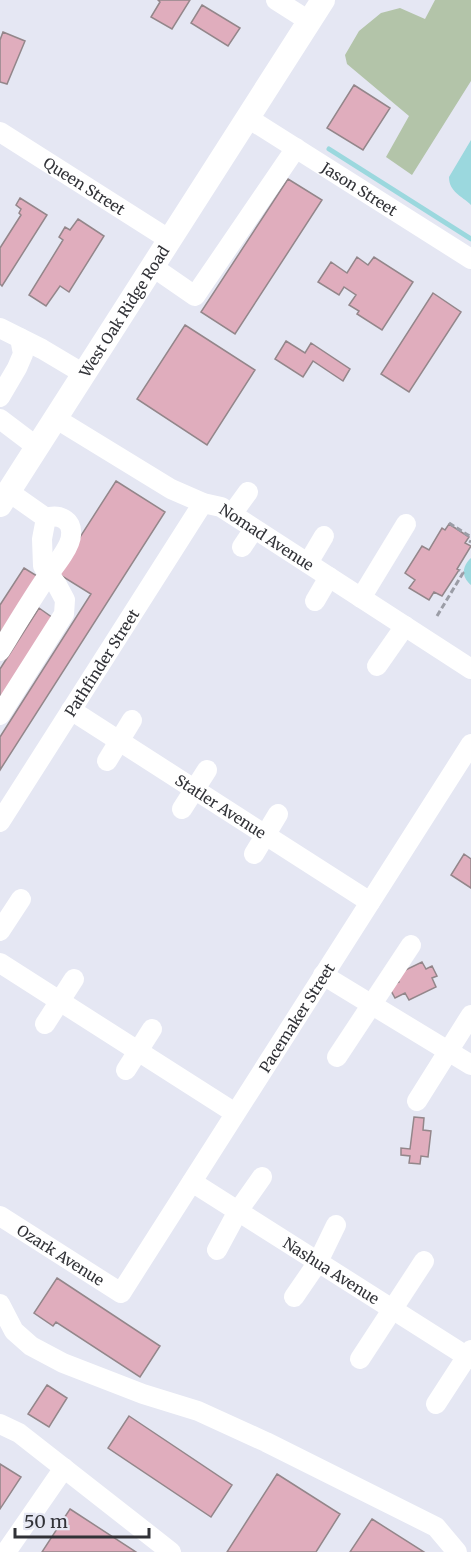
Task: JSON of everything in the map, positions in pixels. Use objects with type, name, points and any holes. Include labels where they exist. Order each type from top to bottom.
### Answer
[{"type":"main road","name":"West Oak Ridge Road","points":[[4,499],[323,0]]},
{"type":"street","points":[[276,0],[309,21]]},
{"type":"street","name":"Jason Street","points":[[248,118],[471,259]]},
{"type":"street","name":"Queen Street","points":[[0,132],[170,240]]},
{"type":"street","points":[[153,267],[195,296],[296,148]]},
{"type":"street","points":[[0,328],[84,374]]},
{"type":"street","points":[[0,397],[23,354],[20,338]]},
{"type":"street","name":"Nomad Avenue","points":[[55,418],[171,489],[203,503],[221,507],[471,669]]},
{"type":"street","points":[[0,419],[37,447]]},
{"type":"street","points":[[231,514],[248,492]]},
{"type":"street","points":[[0,651],[72,537],[71,528],[61,517],[46,518],[4,499]]},
{"type":"street","name":"Pathfinder Street","points":[[0,822],[203,503]]},
{"type":"street","points":[[0,715],[64,614],[65,600],[43,566],[42,539],[46,518]]},
{"type":"street","points":[[361,598],[406,524]]},
{"type":"street","points":[[242,547],[254,529]]},
{"type":"street","points":[[308,563],[324,536]]},
{"type":"street","points":[[315,601],[329,577]]},
{"type":"street","points":[[377,666],[405,626]]},
{"type":"street","name":"Statler Avenue","points":[[71,710],[370,902]]},
{"type":"street","points":[[106,761],[132,720]]},
{"type":"street","name":"Pacemaker Street","points":[[121,1293],[471,744]]},
{"type":"street","points":[[182,809],[207,770]]},
{"type":"street","points":[[254,854],[278,814]]},
{"type":"street","points":[[0,931],[21,899]]},
{"type":"street","points":[[338,1057],[411,945]]},
{"type":"street","points":[[0,963],[235,1113]]},
{"type":"street","points":[[323,975],[471,1065]]},
{"type":"street","points":[[45,1024],[74,979]]},
{"type":"street","points":[[417,1101],[471,1016]]},
{"type":"street","points":[[126,1070],[152,1029]]},
{"type":"street","points":[[217,1250],[238,1211],[262,1177]]},
{"type":"street","name":"Nashua Avenue","points":[[192,1182],[470,1355]]},
{"type":"street","name":"Ozark Avenue","points":[[0,1216],[121,1293]]},
{"type":"street","points":[[294,1297],[318,1262],[336,1225]]},
{"type":"street","points":[[360,1359],[424,1261]]},
{"type":"street","points":[[0,1304],[14,1331],[31,1346],[63,1363],[143,1394],[198,1411],[266,1442],[436,1527],[457,1552]]},
{"type":"street","points":[[436,1404],[470,1355]]},
{"type":"street","points":[[0,1424],[19,1433],[171,1552]]},
{"type":"street","points":[[6,1552],[64,1468]]},
{"type":"path","points":[[449,524],[470,540]]},
{"type":"path","points":[[436,616],[464,573],[459,570]]},
{"type":"green space","points":[[435,0],[471,0],[471,81],[412,175],[386,157],[409,116],[347,64],[345,55],[359,31],[381,13],[400,8],[425,19]]},
{"type":"water","points":[[471,140],[471,205],[454,190],[449,177]]},
{"type":"water","points":[[471,558],[471,585],[464,572]]},
{"type":"building","points":[[158,0],[190,0],[172,29],[151,17],[160,2]]},
{"type":"building","points":[[202,5],[240,28],[228,46],[191,23]]},
{"type":"building","points":[[3,32],[25,41],[7,84],[0,82],[0,40]]},
{"type":"building","points":[[354,85],[390,108],[363,150],[327,128]]},
{"type":"building","points":[[288,179],[322,200],[235,334],[201,312]]},
{"type":"building","points":[[20,198],[47,215],[2,286],[0,284],[0,248],[21,215],[19,213],[21,209],[16,205]]},
{"type":"building","points":[[78,219],[104,236],[69,292],[60,286],[46,306],[29,295],[63,240],[59,237],[65,227],[70,230]]},
{"type":"building","points":[[357,257],[368,265],[374,257],[413,282],[382,330],[357,314],[359,311],[349,305],[356,295],[344,287],[339,295],[318,282],[331,262],[347,273]]},
{"type":"building","points":[[433,293],[461,312],[409,392],[381,374]]},
{"type":"building","points":[[185,325],[255,370],[207,445],[137,399]]},
{"type":"building","points":[[286,341],[305,353],[311,343],[350,369],[343,381],[313,361],[303,377],[275,359]]},
{"type":"building","points":[[116,481],[165,512],[0,770],[0,737],[91,594],[57,573]]},
{"type":"building","points":[[449,524],[469,537],[465,543],[471,546],[442,596],[434,592],[429,600],[409,588],[415,580],[405,573],[422,546],[429,550],[442,528],[445,530]]},
{"type":"building","points":[[24,568],[37,576],[0,634],[0,605]]},
{"type":"building","points":[[39,608],[53,618],[0,701],[0,669]]},
{"type":"building","points":[[464,854],[471,859],[471,888],[451,875]]},
{"type":"building","points":[[422,962],[426,969],[432,966],[437,976],[432,978],[436,987],[409,1000],[405,993],[395,998],[389,987],[399,982],[395,975]]},
{"type":"building","points":[[414,1117],[424,1118],[423,1130],[431,1131],[428,1157],[421,1156],[420,1164],[409,1163],[410,1156],[401,1155],[401,1148],[410,1149]]},
{"type":"building","points":[[57,1278],[160,1346],[140,1377],[56,1322],[53,1326],[34,1313]]},
{"type":"building","points":[[47,1385],[67,1398],[49,1427],[28,1414]]},
{"type":"building","points":[[129,1416],[232,1485],[211,1517],[108,1448]]},
{"type":"building","points":[[0,1464],[21,1477],[0,1509]]},
{"type":"building","points":[[277,1474],[340,1514],[316,1552],[227,1552]]},
{"type":"building","points":[[70,1509],[136,1552],[42,1552]]},
{"type":"building","points":[[372,1519],[424,1552],[350,1552]]},
{"type":"waterway","points":[[329,149],[471,239]]}]
